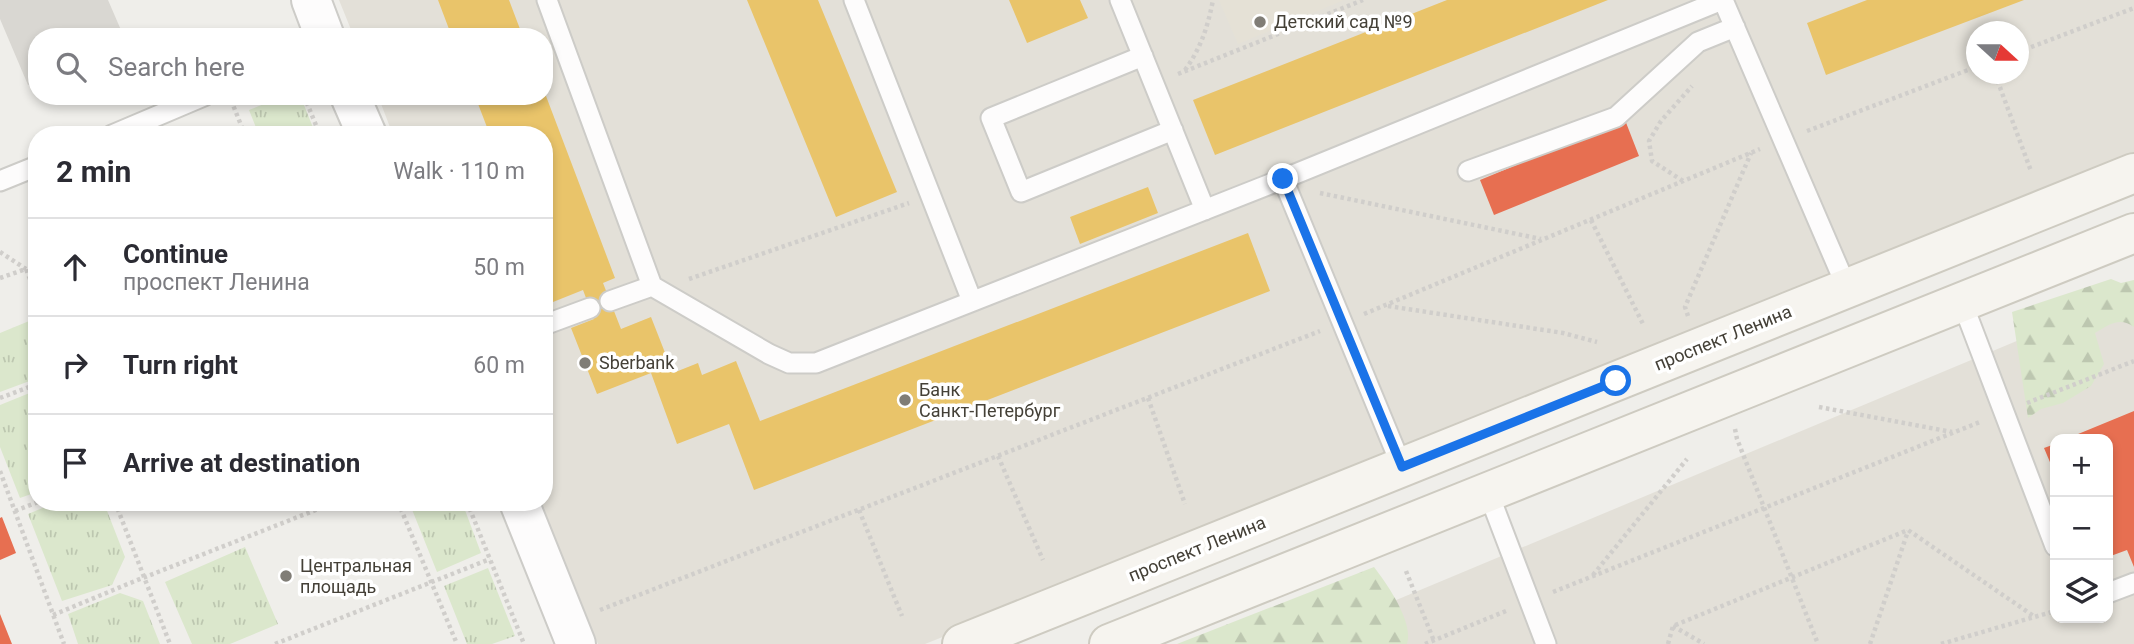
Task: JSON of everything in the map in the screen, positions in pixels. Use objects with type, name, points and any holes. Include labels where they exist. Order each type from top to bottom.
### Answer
[{"type":"main road","name":"проспект Ленина","points":[[962,644],[2134,173]]},
{"type":"main road","points":[[1109,644],[2134,233]]},
{"type":"street","points":[[311,0],[322,28]]},
{"type":"street","points":[[354,105],[363,126]]},
{"type":"street","points":[[523,511],[571,634]]},
{"type":"lane","points":[[547,0],[655,288],[789,363],[816,363],[1283,179],[1723,0],[1847,288]]},
{"type":"lane","points":[[854,0],[972,301]]},
{"type":"lane","points":[[1120,0],[1205,210]]},
{"type":"lane","points":[[1468,171],[1616,117],[1698,42],[1735,27]]},
{"type":"lane","points":[[1143,56],[991,118],[1011,168],[1021,192],[1173,130]]},
{"type":"lane","points":[[133,126],[183,105]]},
{"type":"lane","points":[[0,181],[28,170]]},
{"type":"lane","points":[[1283,179],[1402,467]]},
{"type":"lane","points":[[610,301],[655,288]]},
{"type":"lane","points":[[1962,302],[2050,533]]},
{"type":"lane","points":[[553,322],[590,308]]},
{"type":"lane","points":[[1489,492],[1546,644]]},
{"type":"lane","points":[[2113,591],[2134,583]]},
{"type":"path","points":[[1184,72],[1208,29],[1213,0]]},
{"type":"path","points":[[1154,84],[1363,0]]},
{"type":"path","points":[[2029,47],[2134,8]]},
{"type":"path","points":[[571,634],[859,510],[1385,306],[1783,140],[1966,71]]},
{"type":"path","points":[[1999,84],[2031,171]]},
{"type":"path","points":[[233,105],[241,126]]},
{"type":"path","points":[[308,105],[316,126]]},
{"type":"path","points":[[1685,307],[1751,153]]},
{"type":"path","points":[[1652,161],[1683,181]]},
{"type":"path","points":[[1283,179],[1318,192],[1544,239]]},
{"type":"path","points":[[655,288],[931,195]]},
{"type":"path","points":[[1591,220],[1643,324]]},
{"type":"path","points":[[0,252],[26,269],[28,274]]},
{"type":"path","points":[[0,278],[26,269]]},
{"type":"path","points":[[1385,306],[1563,333],[1597,342]]},
{"type":"path","points":[[1425,644],[2134,361]]},
{"type":"path","points":[[0,398],[28,387]]},
{"type":"path","points":[[1149,398],[1185,504]]},
{"type":"path","points":[[1819,407],[1954,432]]},
{"type":"path","points":[[1732,420],[1818,644]]},
{"type":"path","points":[[998,456],[1043,560]]},
{"type":"path","points":[[1592,576],[1687,459]]},
{"type":"path","points":[[0,471],[64,644]]},
{"type":"path","points":[[15,511],[28,506]]},
{"type":"path","points":[[859,510],[902,616]]},
{"type":"path","points":[[119,511],[170,644]]},
{"type":"path","points":[[54,615],[313,511]]},
{"type":"path","points":[[402,511],[457,644]]},
{"type":"path","points":[[471,511],[524,644]]},
{"type":"path","points":[[1673,626],[1908,530]]},
{"type":"path","points":[[1908,530],[2035,617]]},
{"type":"path","points":[[1870,644],[1908,530]]},
{"type":"path","points":[[275,644],[490,559]]},
{"type":"path","points":[[1406,571],[1434,641]]},
{"type":"path","points":[[1941,644],[2050,612]]},
{"type":"path","points":[[1668,644],[1673,626]]},
{"type":"path","points":[[1673,626],[1704,644]]},
{"type":"shaded area","points":[[339,0],[2134,0],[2134,163],[925,644],[598,644],[545,511],[553,511],[553,126],[390,126],[381,105],[553,105],[553,28],[350,28]]},
{"type":"shaded area","name":"Детский сад №9","points":[[1219,0],[1344,0],[1238,44]]},
{"type":"shaded area","points":[[2134,292],[2134,644],[1291,644]]},
{"type":"green space","points":[[261,105],[304,105],[312,126],[255,126],[249,110]]},
{"type":"green space","points":[[2111,279],[2121,283],[2134,280],[2134,327],[2119,322],[2095,333],[2104,364],[2091,386],[2063,403],[2041,409],[2028,418],[2012,312]]},
{"type":"green space","points":[[28,321],[28,382],[0,392],[0,333]]},
{"type":"green space","points":[[28,394],[28,495],[20,498],[0,447],[0,405]]},
{"type":"green space","points":[[35,511],[107,511],[125,557],[112,585],[62,601],[28,514]]},
{"type":"green space","points":[[413,511],[465,511],[481,553],[437,572]]},
{"type":"green space","points":[[245,547],[278,624],[230,644],[192,644],[165,582]]},
{"type":"green space","points":[[1374,567],[1403,614],[1407,625],[1407,644],[1177,644]]},
{"type":"green space","points":[[488,568],[515,636],[492,644],[467,644],[444,586]]},
{"type":"green space","points":[[120,593],[143,601],[160,644],[78,644],[68,614]]},
{"type":"building: Homes","points":[[438,0],[509,0],[520,28],[449,28]]},
{"type":"building: Homes","points":[[747,0],[818,0],[897,192],[836,217]]},
{"type":"building: Homes","points":[[1009,0],[1080,0],[1088,18],[1027,43]]},
{"type":"building: Homes","points":[[1447,0],[1608,0],[1215,155],[1193,100]]},
{"type":"building: Homes","points":[[1867,0],[2024,0],[1826,75],[1807,23]]},
{"type":"building: Homes","points":[[478,105],[549,105],[615,278],[603,283],[621,329],[651,317],[673,373],[698,363],[702,375],[736,361],[760,421],[1248,233],[1270,291],[754,490],[729,424],[677,444],[651,373],[597,394],[571,328],[594,319],[583,290],[553,302],[553,126],[487,126]]},
{"type":"building: Homes","points":[[1148,187],[1158,213],[1080,244],[1070,217]]},
{"type":"building: Shops","points":[[1625,120],[1639,156],[1494,215],[1480,180]]},
{"type":"building: Shops","points":[[2134,411],[2134,567],[2127,550],[2113,555],[2113,434],[2078,434]]},
{"type":"building: Shops","points":[[2050,446],[2050,462],[2044,448]]},
{"type":"building: Shops","points":[[2,517],[16,553],[0,560],[0,518]]},
{"type":"building: Shops","points":[[0,614],[12,644],[0,644]]},
{"type":"building: Other","points":[[0,0],[108,0],[120,28],[28,28],[28,85],[0,19]]},
{"type":"place","name":"Детский сад №9","points":[[1260,22]]},
{"type":"place","name":"Sberbank","points":[[585,363]]},
{"type":"place","name":"Банк Санкт-Петербург","points":[[905,400]]},
{"type":"place","name":"Центральная площадь","points":[[286,576]]},
{"type":"route","points":[[1283,179],[1402,467],[1616,381]]}]
